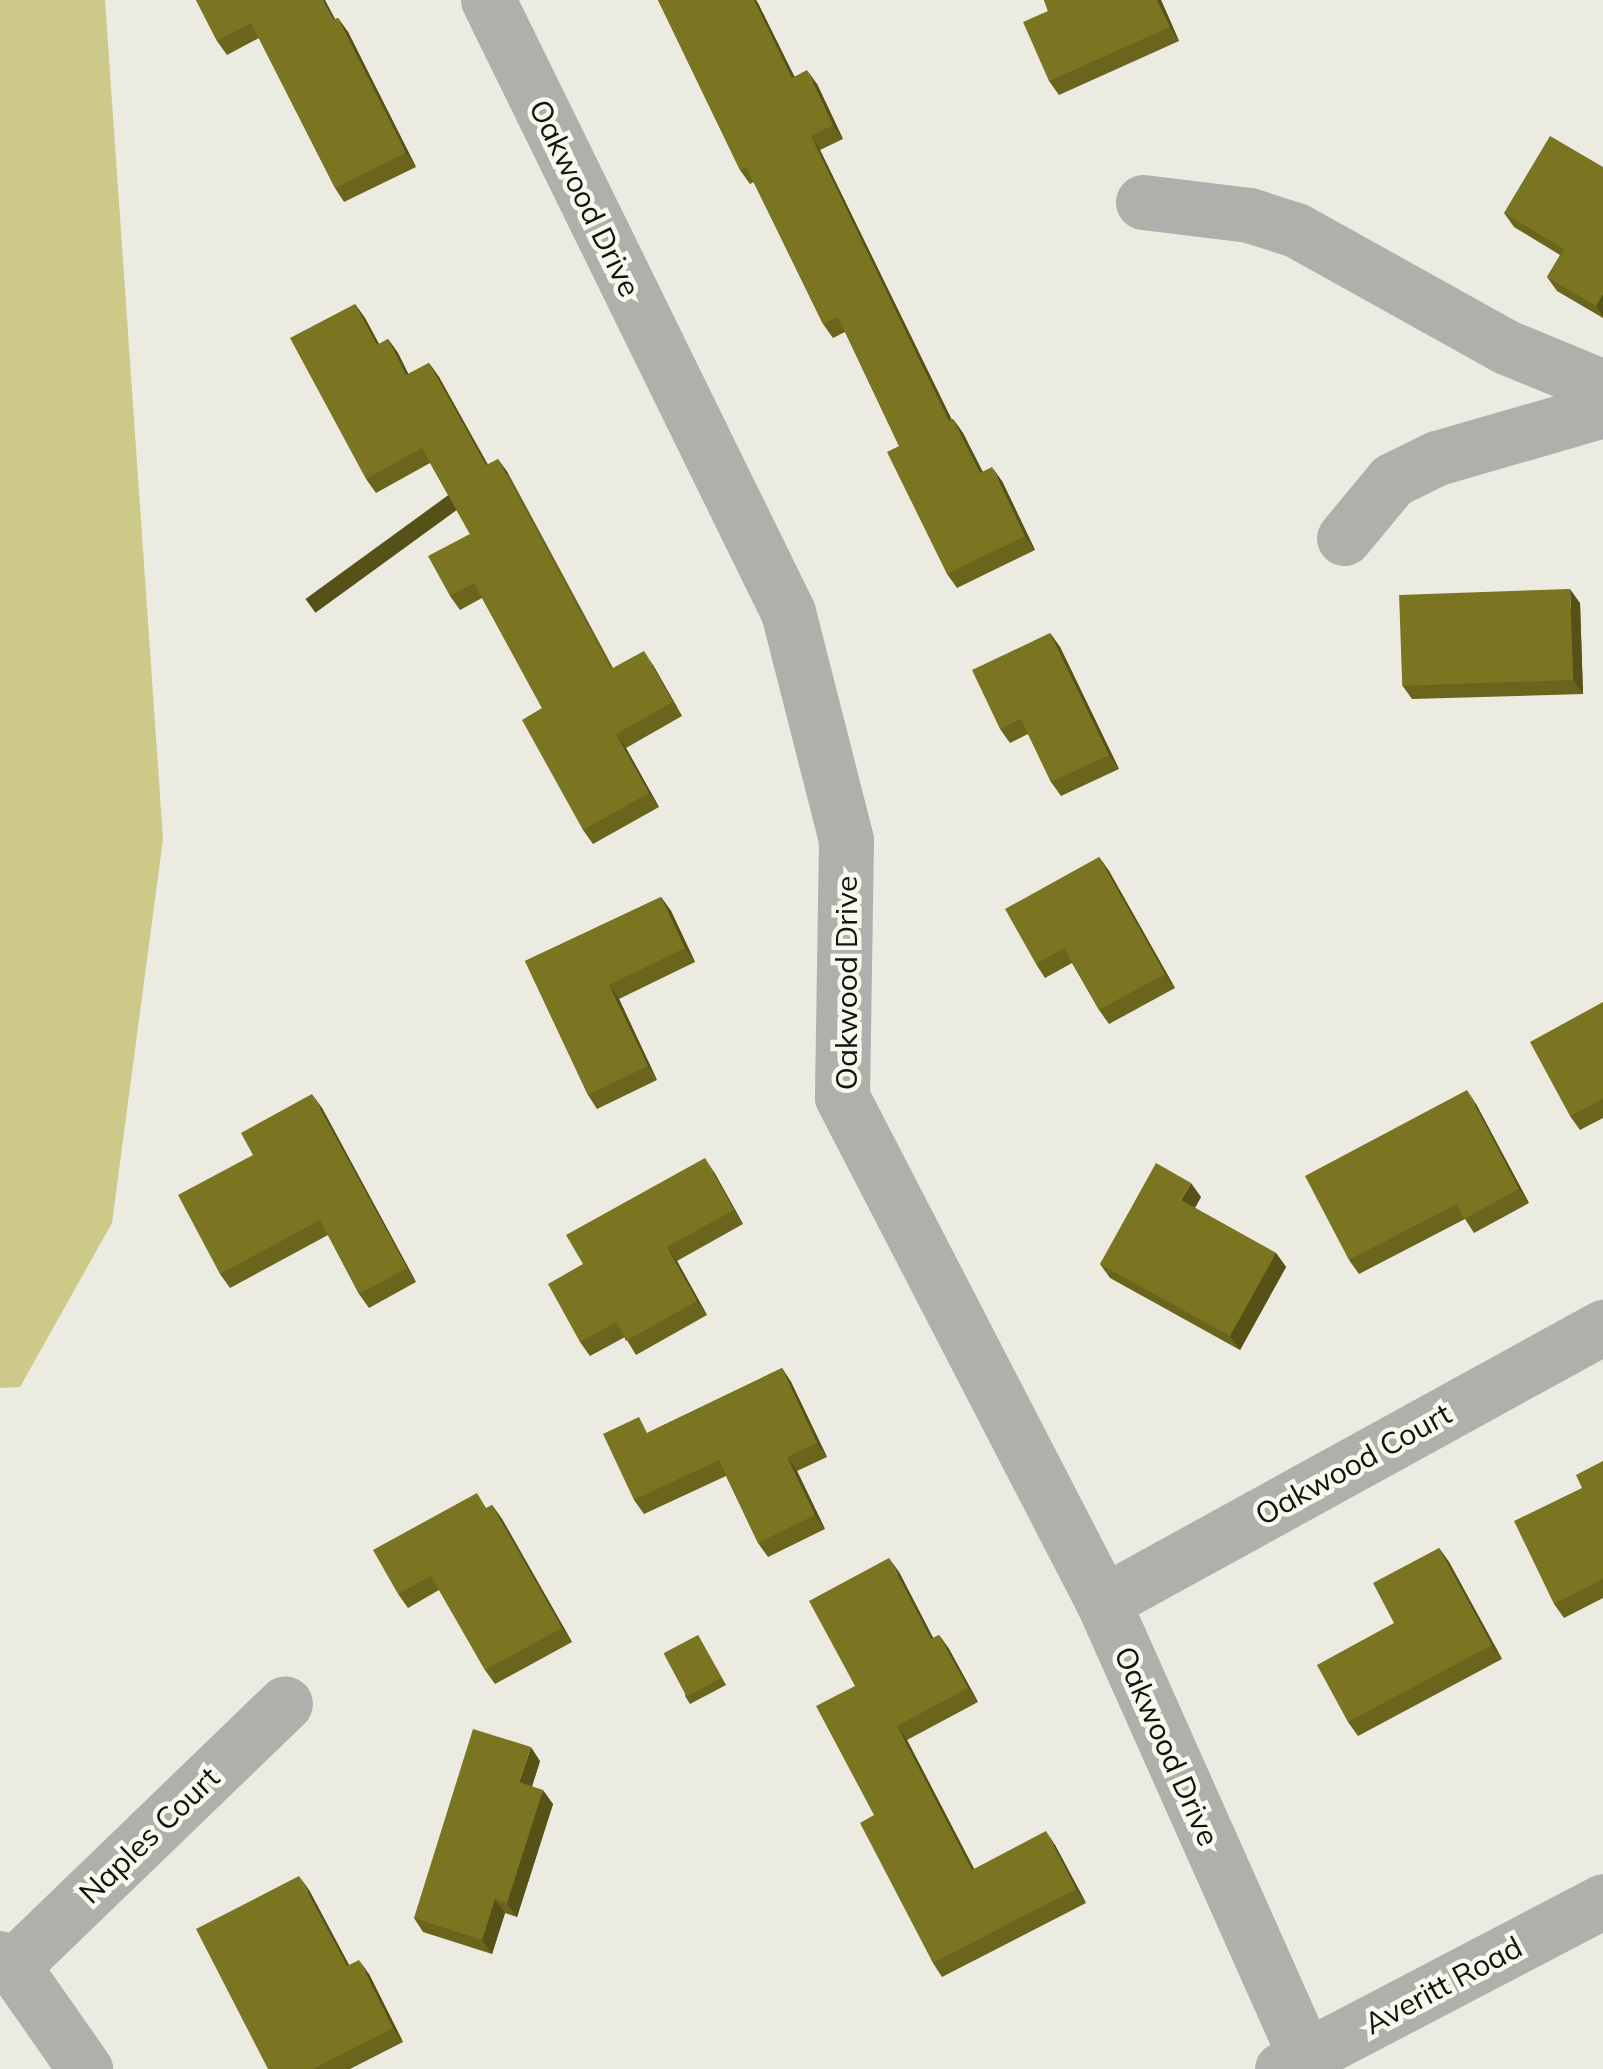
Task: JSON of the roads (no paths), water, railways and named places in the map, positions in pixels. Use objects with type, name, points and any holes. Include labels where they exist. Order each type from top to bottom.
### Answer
[{"type":"street","name":"Oakwood Drive","points":[[488,0],[788,612],[846,840],[842,1097],[1102,1602],[1294,2063]]},
{"type":"street","points":[[1143,202],[1249,215],[1296,230],[1504,346],[1603,388]]},
{"type":"street","points":[[1344,538],[1392,480],[1407,472],[1437,458],[1603,410]]},
{"type":"street","name":"Oakwood Court","points":[[1102,1602],[1603,1327]]},
{"type":"street","name":"Naples Court","points":[[6,1962],[285,1703]]},
{"type":"street","name":"Averitt Road","points":[[1294,2063],[1603,1901]]},
{"type":"street","points":[[6,1962],[84,2069]]}]
